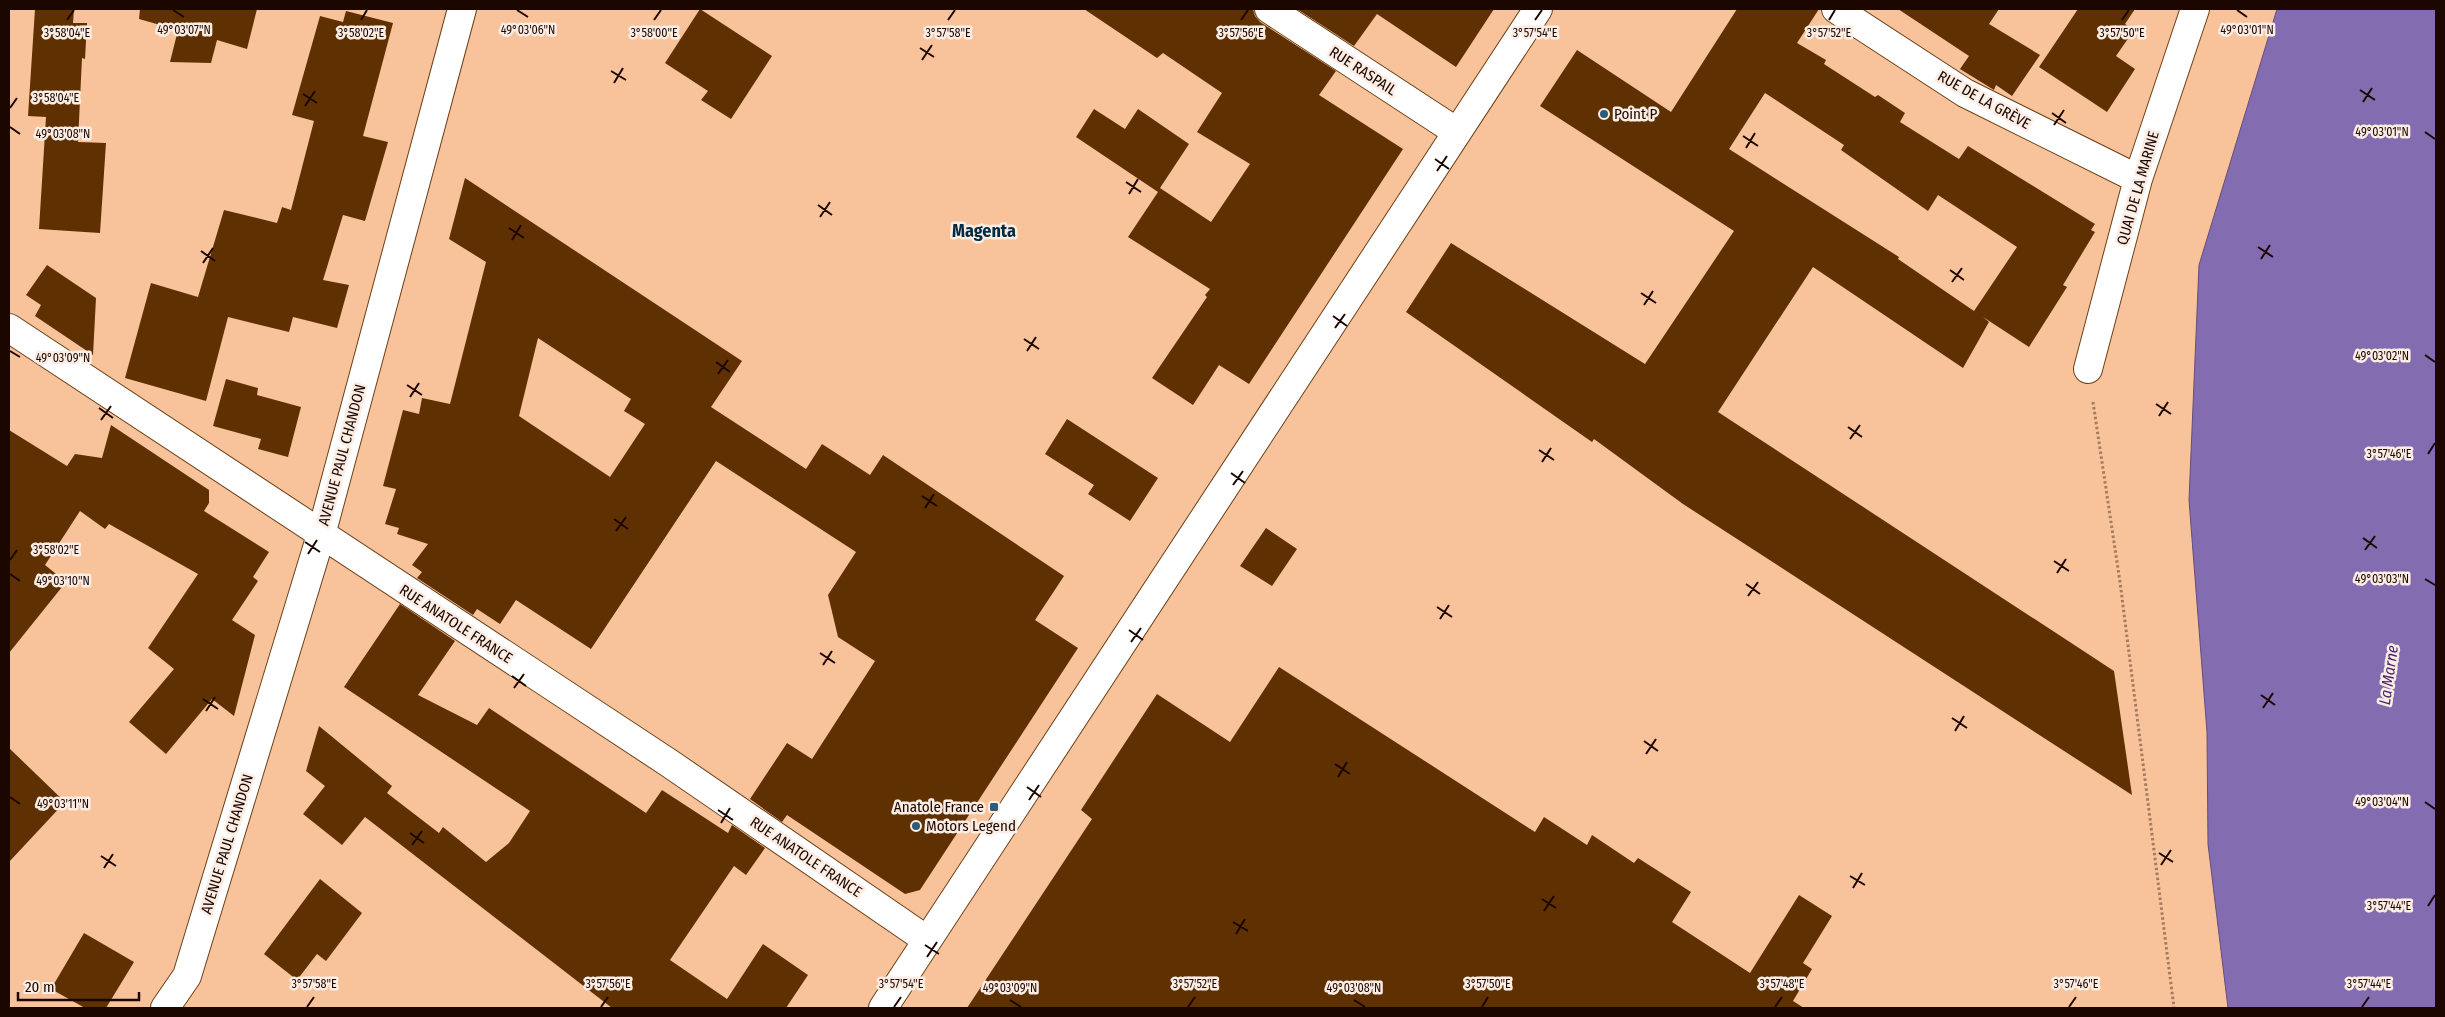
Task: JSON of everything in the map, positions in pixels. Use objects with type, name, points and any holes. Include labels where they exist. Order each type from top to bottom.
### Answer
[{"type":"street","name":"AVENUE PAUL CHANDON","points":[[165,1008],[187,976],[321,535],[462,9]]},
{"type":"street","name":"RUE RASPAIL","points":[[1270,9],[1457,132]]},
{"type":"street","points":[[883,1008],[1538,9]]},
{"type":"street","name":"RUE DE LA GRÈVE","points":[[1836,9],[1965,93],[2138,179]]},
{"type":"street","name":"QUAI DE LA MARINE","points":[[2088,369],[2138,179],[2195,9]]},
{"type":"street","name":"RUE ANATOLE FRANCE","points":[[9,328],[669,763],[927,940]]},
{"type":"path","points":[[2088,369],[2120,582],[2174,1008]]},
{"type":"water","name":"La Marne","points":[[2277,9],[2436,9],[2436,1008],[2228,1008],[2208,844],[2207,732],[2189,500],[2199,265]]},
{"type":"building","points":[[35,9],[74,9],[73,23],[87,23],[85,59],[82,58],[78,142],[106,143],[100,233],[39,229],[46,117],[28,116]]},
{"type":"building","points":[[140,9],[257,9],[247,49],[217,40],[211,63],[170,62],[178,30],[139,19]]},
{"type":"building","points":[[700,9],[772,56],[731,119],[701,100],[708,91],[665,63]]},
{"type":"building","points":[[1084,9],[1253,9],[1255,16],[1260,22],[1336,71],[1319,95],[1403,149],[1249,384],[1219,365],[1193,405],[1152,378],[1207,297],[1205,295],[1210,289],[1128,237],[1158,192],[1076,137],[1094,109],[1125,129],[1138,109],[1189,144],[1158,191],[1160,188],[1211,222],[1250,164],[1197,132],[1222,93],[1163,53],[1157,58]]},
{"type":"building","points":[[1297,9],[1494,9],[1456,67],[1377,14],[1354,46]]},
{"type":"building","points":[[1737,9],[1819,9],[1797,43],[1826,60],[1824,64],[1875,97],[1878,95],[1905,113],[1900,122],[1959,159],[1968,146],[2095,224],[2091,230],[2095,232],[2063,285],[2067,287],[2029,347],[1983,317],[1989,322],[1963,368],[1813,267],[1718,412],[2114,671],[2132,795],[1683,504],[1594,439],[1592,442],[1406,312],[1451,243],[1645,364],[1734,231],[1540,106],[1577,50],[1671,112]],"holes":[[[1765,93],[1844,145],[1841,150],[1928,211],[1938,195],[2017,247],[1974,311],[1898,259],[1899,257],[1729,149]]]},
{"type":"building","points":[[1898,9],[1999,9],[1989,24],[2040,55],[2012,96],[1996,85],[1994,90],[1960,69],[1969,56]]},
{"type":"building","points":[[2078,9],[2135,9],[2125,24],[2134,30],[2116,56],[2135,69],[2107,112],[2039,67]]},
{"type":"building","points":[[346,11],[393,23],[363,136],[388,142],[365,221],[343,215],[323,280],[349,285],[337,328],[293,317],[289,332],[228,317],[206,401],[125,378],[151,283],[198,297],[224,210],[277,223],[282,207],[291,210],[314,121],[292,115],[320,16],[343,22]]},
{"type":"building","points":[[465,178],[742,361],[711,407],[806,469],[822,444],[870,475],[883,455],[1064,576],[1035,620],[1078,648],[920,890],[905,894],[787,815],[782,822],[750,799],[787,743],[812,759],[875,661],[838,637],[828,595],[856,552],[716,461],[591,649],[516,600],[500,624],[477,609],[473,615],[417,578],[422,572],[412,565],[428,544],[397,534],[399,528],[385,524],[396,489],[383,486],[403,410],[419,414],[422,398],[450,404],[486,262],[449,239]],"holes":[[[538,338],[631,399],[624,411],[645,424],[610,477],[519,416]]]},
{"type":"building","points":[[47,265],[96,298],[93,355],[35,316],[41,305],[26,295]]},
{"type":"building","points":[[226,379],[258,388],[257,395],[301,407],[288,457],[258,449],[261,439],[213,426]]},
{"type":"building","points":[[1067,419],[1158,478],[1130,521],[1088,494],[1094,485],[1045,454]]},
{"type":"building","points":[[111,425],[209,490],[209,503],[204,511],[269,552],[253,577],[258,581],[232,620],[255,635],[234,716],[212,699],[166,754],[129,722],[174,669],[148,648],[198,574],[109,524],[105,529],[80,511],[45,565],[66,582],[9,653],[9,430],[67,466],[75,454],[102,458]]},
{"type":"building","points":[[1266,528],[1297,549],[1272,586],[1240,566]]},
{"type":"building","points":[[400,604],[455,641],[418,695],[477,725],[489,708],[646,813],[662,790],[728,833],[732,825],[765,848],[746,875],[734,866],[670,960],[727,999],[763,944],[808,975],[786,1008],[612,1008],[365,817],[342,845],[303,814],[325,786],[306,771],[319,726],[392,786],[387,793],[439,833],[443,827],[486,862],[509,843],[530,811],[344,687]]},
{"type":"building","points":[[1279,667],[1535,832],[1544,817],[1587,845],[1592,835],[1634,863],[1638,858],[1691,892],[1672,922],[1750,973],[1799,895],[1832,916],[1803,963],[1812,969],[1793,1001],[1804,1008],[967,1008],[1092,819],[1081,810],[1157,694],[1230,742]]},
{"type":"building","points":[[9,748],[65,802],[9,862]]},
{"type":"building","points":[[320,879],[362,913],[326,961],[317,954],[297,980],[264,954]]},
{"type":"building","points":[[84,933],[134,962],[106,1008],[85,1008],[51,989]]},
{"type":"place","name":"Point P","points":[[1604,114]]},
{"type":"place","name":"Anatole France","points":[[994,807]]},
{"type":"place","name":"Motors Legend","points":[[916,826]]},
{"type":"district","name":"Magenta","points":[[984,231]]}]
